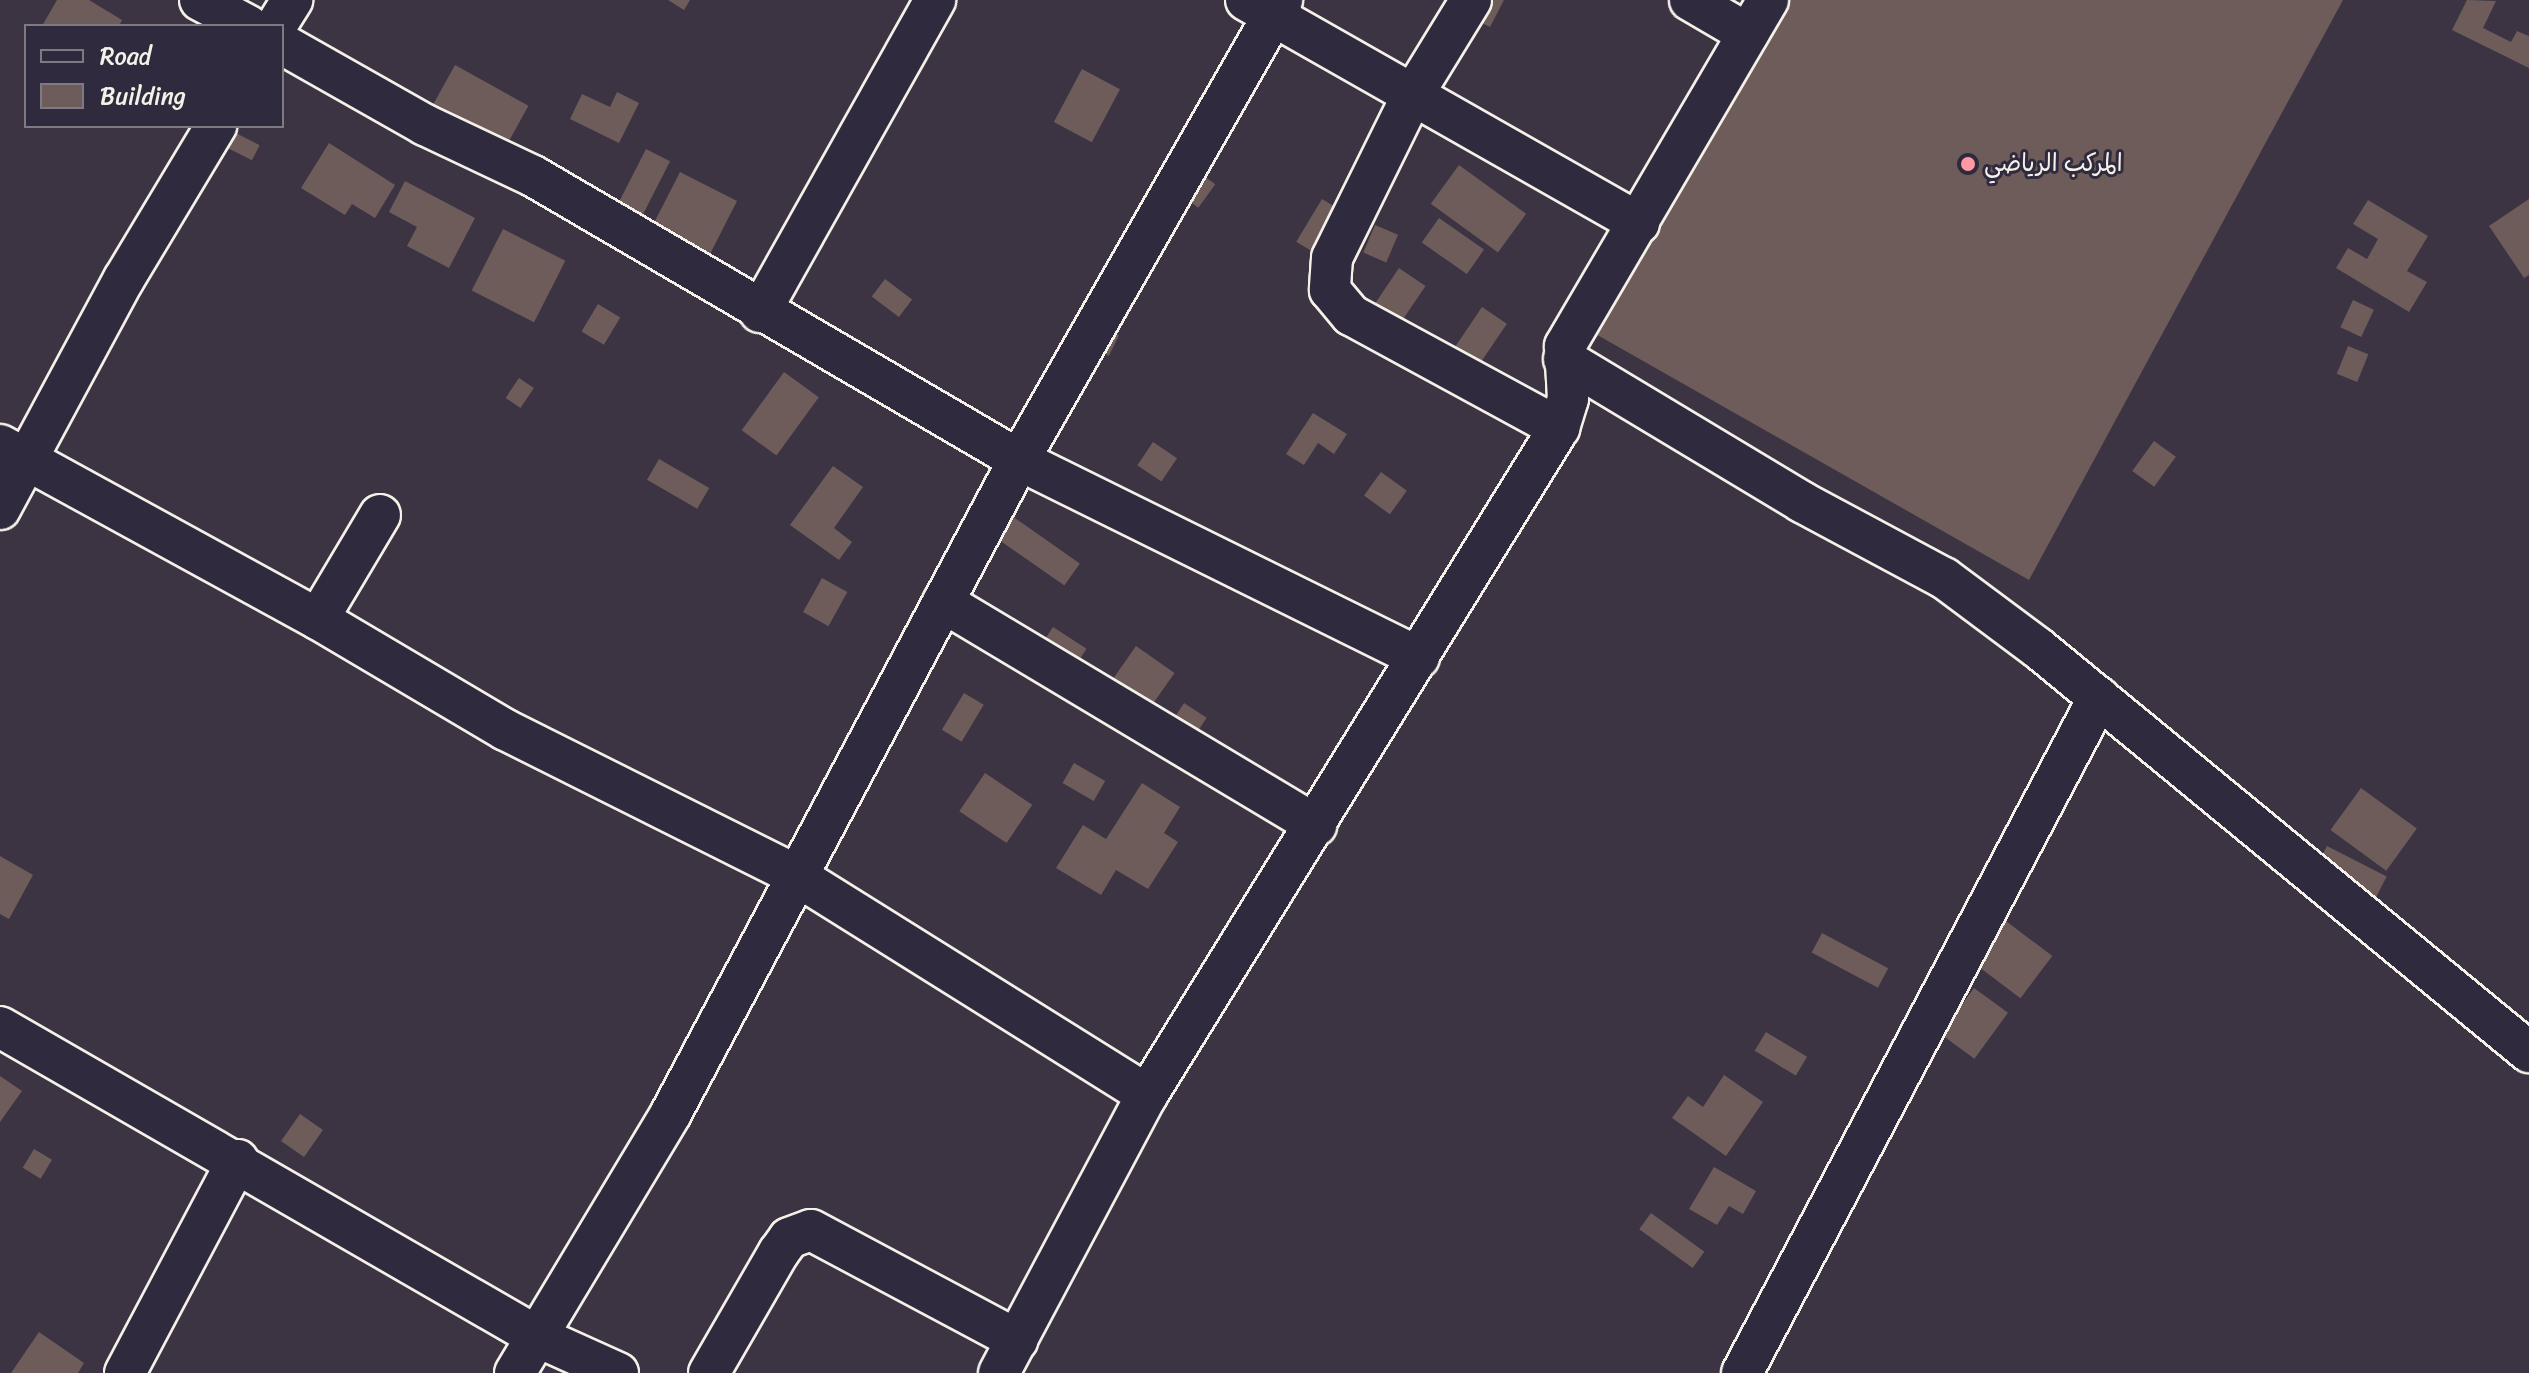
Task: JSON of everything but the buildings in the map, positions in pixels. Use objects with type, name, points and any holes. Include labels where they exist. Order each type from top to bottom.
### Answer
[{"type":"street","points":[[200,0],[245,24]]},
{"type":"street","points":[[277,24],[292,0]]},
{"type":"street","points":[[760,312],[935,0]]},
{"type":"street","points":[[1471,0],[1411,98],[1327,273],[1336,303],[1559,428]]},
{"type":"street","points":[[1690,0],[1748,34]]},
{"type":"street","points":[[709,1373],[779,1252],[789,1238],[811,1230],[1008,1356],[1147,1095],[1559,428],[1568,399],[1564,359],[1573,330],[1768,0]]},
{"type":"street","points":[[515,1373],[671,1113],[1019,460],[1267,5],[1411,98],[1639,223]]},
{"type":"street","points":[[284,45],[425,125],[533,176],[760,312],[1019,460],[1419,658]]},
{"type":"street","points":[[0,509],[14,453],[215,128]]},
{"type":"street","points":[[1564,359],[1802,502],[1944,578],[2099,697],[2529,1052]]},
{"type":"street","points":[[14,453],[318,619],[506,730],[797,876],[1147,1095]]},
{"type":"street","points":[[318,619],[380,515]]},
{"type":"street","points":[[943,602],[1316,825]]},
{"type":"street","points":[[1742,1373],[2099,697]]},
{"type":"street","points":[[0,1027],[238,1160],[536,1336],[618,1373]]},
{"type":"street","points":[[125,1373],[238,1160]]},
{"type":"place","name":"المركب الرياضي","points":[[1968,164]]}]
